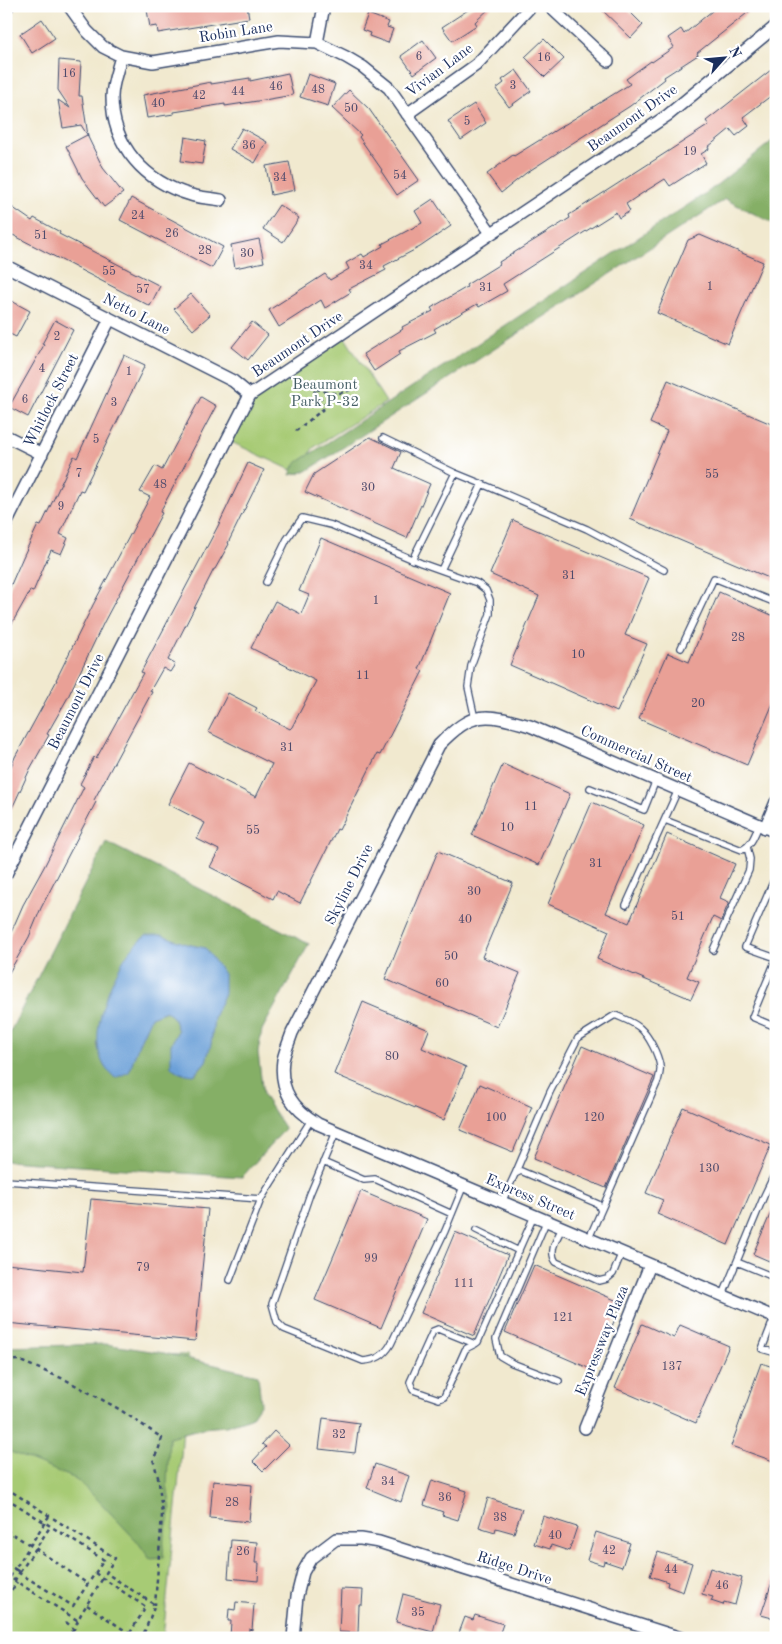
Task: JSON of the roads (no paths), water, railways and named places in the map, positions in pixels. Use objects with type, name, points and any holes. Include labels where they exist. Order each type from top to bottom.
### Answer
[{"type":"street","name":"Robin Lane","points":[[69,6],[87,32],[103,47],[121,56],[154,62],[279,41],[317,43],[363,66],[389,88],[491,233]]},
{"type":"street","points":[[317,43],[324,6]]},
{"type":"street","name":"Vivian Lane","points":[[407,114],[476,65],[531,6]]},
{"type":"street","points":[[549,6],[608,60]]},
{"type":"street","name":"Beaumont Drive","points":[[6,874],[250,395],[668,115],[776,26]]},
{"type":"street","points":[[121,56],[112,95],[112,108],[118,136],[126,150],[136,164],[168,187],[191,195],[221,200]]},
{"type":"street","name":"Netto Lane","points":[[6,266],[233,381],[250,395]]},
{"type":"street","name":"Whitlock Street","points":[[6,524],[110,319]]},
{"type":"street","points":[[6,436],[42,454]]},
{"type":"street","name":"Commercial Street","points":[[478,718],[502,718],[530,726],[776,832]]},
{"type":"street","name":"Skyline Drive","points":[[286,1090],[283,1082],[283,1059],[292,1033],[439,745],[455,728],[465,722],[478,718]]},
{"type":"street","points":[[762,826],[776,802]]},
{"type":"street","name":"Express Street","points":[[286,1090],[303,1115],[336,1132],[775,1318]]},
{"type":"street","name":"Expressway Plaza","points":[[585,1428],[650,1265]]},
{"type":"street","name":"Ridge Drive","points":[[293,1638],[297,1596],[303,1572],[311,1558],[336,1539],[361,1539],[379,1542],[681,1638]]},
{"type":"lane","points":[[383,438],[454,473],[587,529],[664,570]]},
{"type":"lane","points":[[412,560],[454,473]]},
{"type":"lane","points":[[441,570],[482,484]]},
{"type":"lane","points":[[266,582],[287,539],[302,518],[331,525],[412,560],[477,583],[486,590],[490,600],[490,614],[470,666],[468,687],[478,718]]},
{"type":"lane","points":[[681,648],[714,578],[776,603]]},
{"type":"lane","points":[[590,788],[644,810],[656,780]]},
{"type":"lane","points":[[626,906],[678,790]]},
{"type":"lane","points":[[664,820],[742,850],[747,847],[762,826]]},
{"type":"lane","points":[[713,950],[749,870],[750,859],[747,847]]},
{"type":"lane","points":[[776,875],[745,947],[776,959],[752,1017],[776,1027]]},
{"type":"lane","points":[[502,1202],[550,1092],[578,1038],[615,1015],[641,1029],[651,1042],[660,1071],[658,1081],[589,1238]]},
{"type":"lane","points":[[230,1280],[261,1199],[311,1120]]},
{"type":"lane","points":[[336,1132],[310,1194],[272,1304],[277,1322],[284,1329],[363,1361],[380,1357],[387,1351],[441,1240],[463,1186]]},
{"type":"lane","points":[[323,1162],[364,1180],[375,1179],[452,1214]]},
{"type":"lane","points":[[515,1174],[521,1171],[598,1204],[600,1210]]},
{"type":"lane","points":[[723,1295],[776,1171]]},
{"type":"lane","points":[[6,1182],[261,1199]]},
{"type":"lane","points":[[475,1344],[438,1329],[433,1331],[410,1382],[413,1390],[440,1399],[444,1397],[465,1350],[475,1344],[478,1342],[534,1216]]},
{"type":"lane","points":[[546,1222],[496,1339],[500,1356],[512,1363],[559,1381]]},
{"type":"lane","points":[[562,1228],[552,1251],[552,1257],[556,1262],[599,1280],[613,1274],[622,1252]]},
{"type":"lane","points":[[476,1230],[519,1250]]},
{"type":"lane","points":[[737,1262],[776,1278]]},
{"type":"lane","points":[[775,1318],[762,1349],[776,1353]]},
{"type":"water","points":[[146,935],[162,935],[186,944],[205,948],[224,974],[224,995],[214,1017],[211,1044],[206,1061],[194,1075],[180,1073],[171,1067],[171,1045],[178,1031],[173,1017],[166,1011],[151,1017],[129,1072],[115,1078],[106,1068],[100,1055],[98,1041],[99,1026],[112,982],[127,955]]},
{"type":"park label","name":"Beaumont Park P-32","points":[[325,394]]}]
